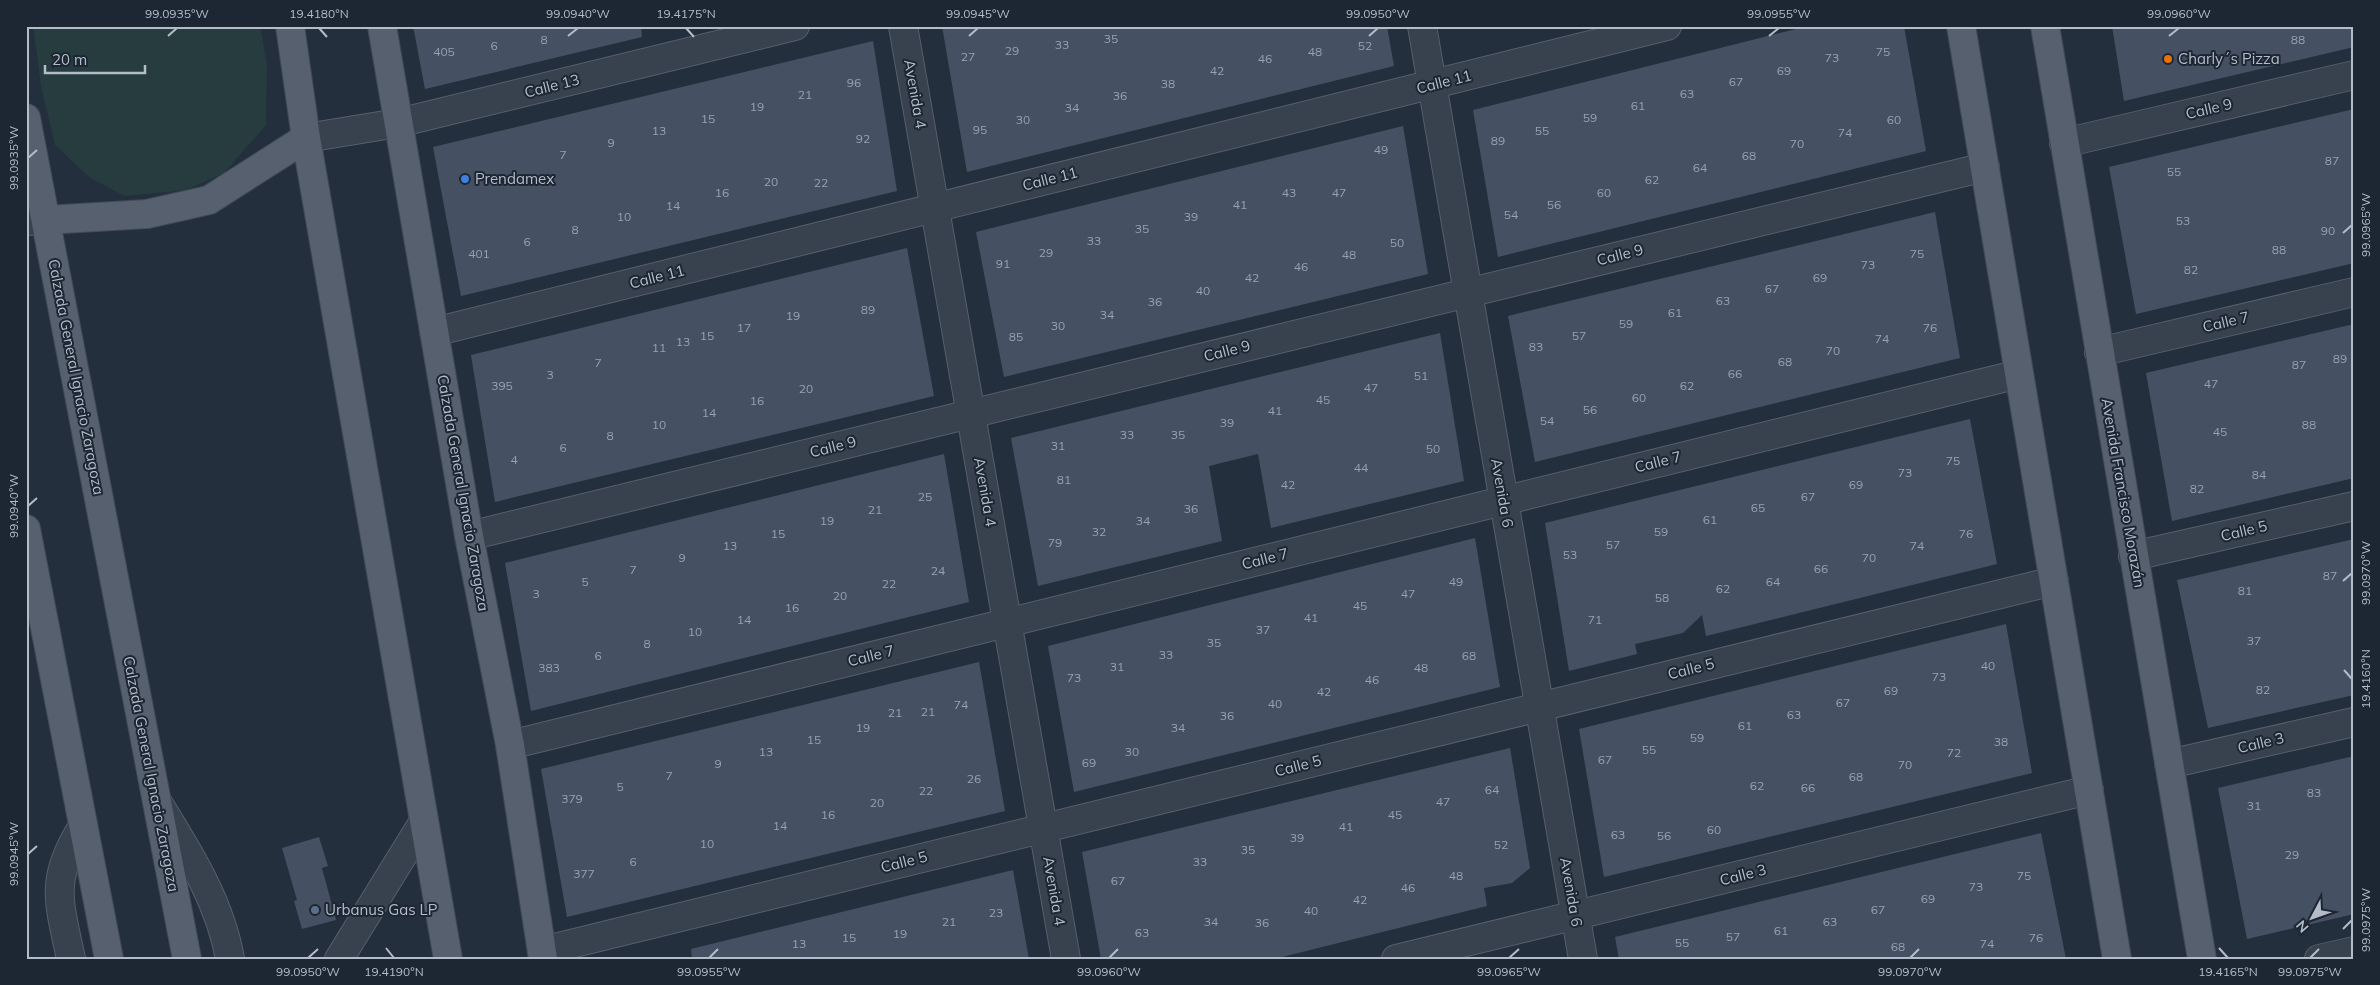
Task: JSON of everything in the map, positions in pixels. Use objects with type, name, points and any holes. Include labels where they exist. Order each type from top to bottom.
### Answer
[{"type":"main road","points":[[290,26],[306,138],[448,959]]},
{"type":"main road","name":"Calzada General Ignacio Zaragoza","points":[[382,26],[469,536],[510,745],[542,955]]},
{"type":"main road","points":[[1961,26],[2117,959]]},
{"type":"main road","name":"Avenida Francisco Morazán","points":[[2045,26],[2202,959]]},
{"type":"main road","name":"Calzada General Ignacio Zaragoza","points":[[26,118],[36,221],[156,800],[187,959]]},
{"type":"main road","points":[[36,221],[147,214],[209,200],[306,138]]},
{"type":"main road","points":[[26,529],[108,959]]},
{"type":"street","name":"Calle 13","points":[[306,138],[398,123],[795,26]]},
{"type":"street","name":"Avenida 4","points":[[903,26],[1066,959]]},
{"type":"street","name":"Avenida 6","points":[[1422,26],[1583,959]]},
{"type":"street","name":"Calle 11","points":[[434,332],[1667,26]]},
{"type":"street","name":"Calle 9","points":[[2064,142],[2354,75]]},
{"type":"street","name":"Calle 9","points":[[469,536],[1984,166]]},
{"type":"street","name":"Calle 7","points":[[2099,352],[2354,292]]},
{"type":"street","name":"Calle 7","points":[[510,745],[2019,374]]},
{"type":"street","name":"Calle 5","points":[[2134,556],[2354,506]]},
{"type":"street","name":"Calle 5","points":[[542,955],[1043,828],[2054,581]]},
{"type":"street","name":"Calle 3","points":[[2169,764],[2354,722]]},
{"type":"street","name":"Calle 3","points":[[1396,959],[2089,790]]},
{"type":"street","points":[[156,800],[204,882],[225,930],[230,959]]},
{"type":"street","points":[[339,959],[424,821]]},
{"type":"street","points":[[71,959],[58,898],[64,862],[69,848],[83,826]]},
{"type":"street","points":[[2319,959],[2354,951]]},
{"type":"green space","points":[[33,26],[260,26],[267,65],[266,125],[224,173],[186,190],[124,196],[89,177],[55,145],[41,86]]},
{"type":"building","points":[[413,26],[641,26],[642,37],[425,89]]},
{"type":"building","points":[[942,26],[1387,26],[1394,66],[967,172]]},
{"type":"building","points":[[1808,26],[1904,26],[1926,151],[1498,257],[1473,110]]},
{"type":"building","points":[[2112,26],[2354,26],[2354,47],[2124,101]]},
{"type":"building","points":[[873,41],[897,191],[461,296],[433,147]]},
{"type":"building","points":[[2354,109],[2354,263],[2136,314],[2109,167]]},
{"type":"building","points":[[1403,126],[1428,274],[1004,377],[976,232]]},
{"type":"building","points":[[1935,212],[1960,358],[1535,462],[1508,316]]},
{"type":"building","points":[[907,248],[934,396],[495,502],[471,355]]},
{"type":"building","points":[[2354,324],[2354,478],[2172,521],[2146,373]]},
{"type":"building","points":[[1440,333],[1464,481],[1271,528],[1258,454],[1209,466],[1222,541],[1038,586],[1011,438]]},
{"type":"building","points":[[1970,419],[1997,564],[1706,636],[1702,615],[1683,633],[1635,644],[1637,654],[1569,671],[1545,523]]},
{"type":"building","points":[[944,454],[969,602],[531,711],[505,563]]},
{"type":"building","points":[[1475,538],[1500,687],[1074,792],[1048,646]]},
{"type":"building","points":[[2354,539],[2354,695],[2208,728],[2177,580]]},
{"type":"building","points":[[2006,624],[2032,773],[1604,877],[1579,729]]},
{"type":"building","points":[[979,662],[1005,811],[567,917],[541,769]]},
{"type":"building","points":[[1510,748],[1530,868],[1512,883],[1484,888],[1487,906],[1274,959],[1101,959],[1082,852]]},
{"type":"building","points":[[2354,756],[2354,914],[2247,939],[2218,788]]},
{"type":"building","points":[[2041,833],[2066,959],[1619,959],[1615,937]]},
{"type":"building","points":[[319,837],[328,866],[322,868],[336,920],[302,929],[294,901],[297,900],[282,848]]},
{"type":"building","points":[[1013,870],[1029,959],[692,959],[691,949]]},
{"type":"place","name":"Charly´s Pizza","points":[[2168,59]]},
{"type":"place","name":"Prendamex","points":[[465,179]]},
{"type":"place","name":"Urbanus Gas LP","points":[[315,910]]}]
